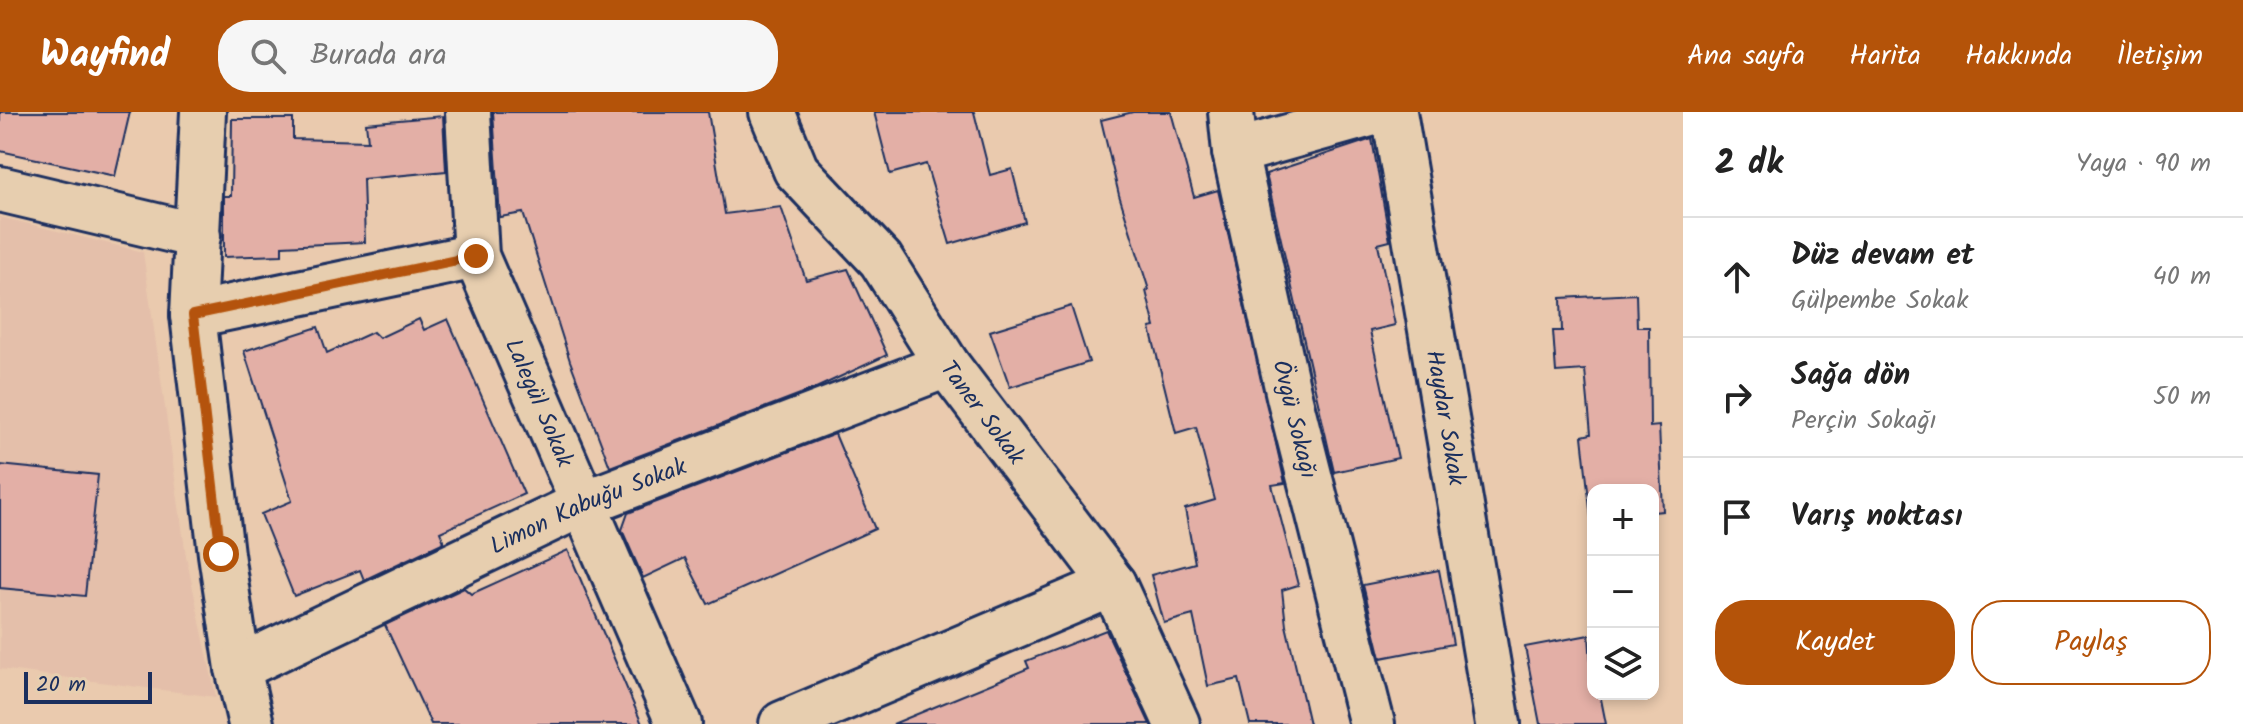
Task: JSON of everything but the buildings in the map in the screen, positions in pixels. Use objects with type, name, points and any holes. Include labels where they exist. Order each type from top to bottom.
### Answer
[{"type":"street","points":[[203,112],[193,315],[238,668],[251,724]]},
{"type":"street","name":"Lalegül Sokak","points":[[468,112],[476,256],[679,724]]},
{"type":"street","name":"Taner Sokak","points":[[772,112],[796,170],[881,260],[947,365],[1113,584],[1177,724]]},
{"type":"street","points":[[1233,132],[1377,112]]},
{"type":"street","name":"Haydar Sokak","points":[[1394,112],[1498,724]]},
{"type":"street","name":"Övgü Sokağı","points":[[1233,132],[1289,396],[1372,724]]},
{"type":"street","points":[[0,189],[198,236]]},
{"type":"street","points":[[193,315],[476,256]]},
{"type":"street","name":"Limon Kabuğu Sokak","points":[[238,668],[582,504],[947,365]]},
{"type":"street","points":[[782,724],[1113,584]]},
{"type":"shaded area","points":[[0,217],[143,252],[186,556],[216,697],[0,669]]},
{"type":"route","points":[[221,554],[193,315],[476,256]]}]
